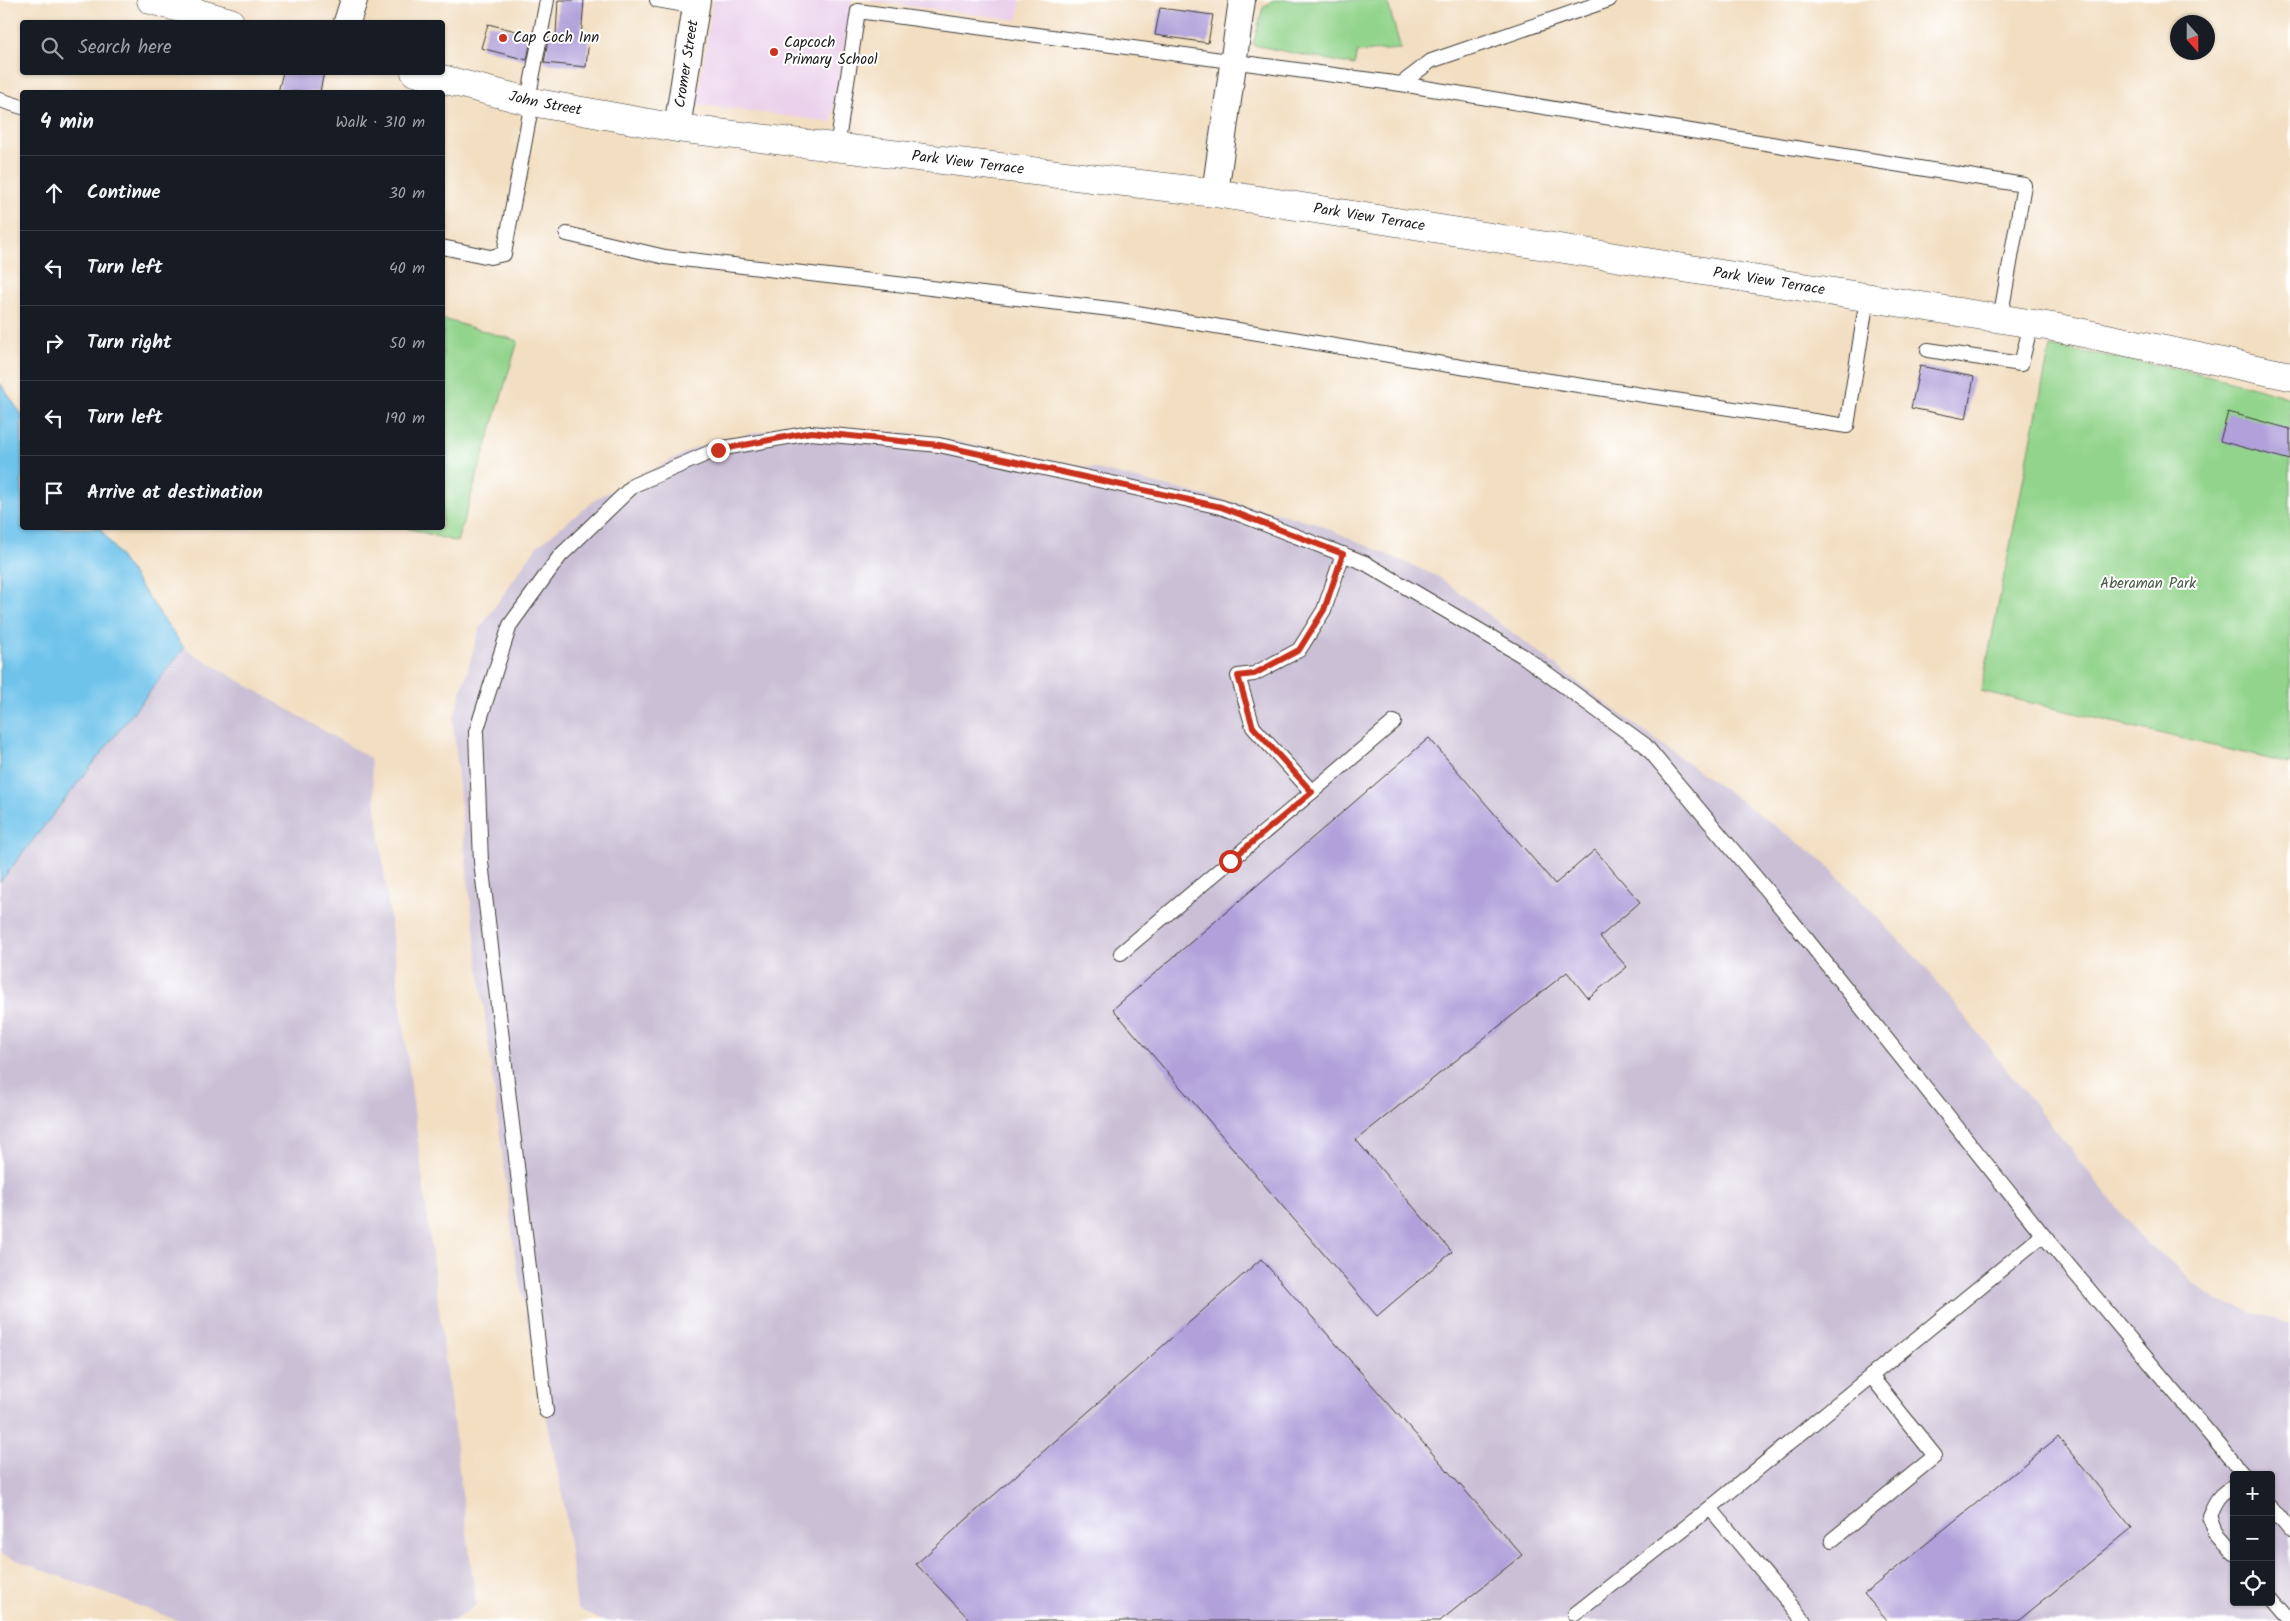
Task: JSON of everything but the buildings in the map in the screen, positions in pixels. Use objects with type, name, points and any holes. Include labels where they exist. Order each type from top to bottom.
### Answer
[{"type":"main road","points":[[151,0],[223,20]]},
{"type":"main road","name":"John Street","points":[[427,75],[530,101],[677,128]]},
{"type":"main road","name":"Park View Terrace","points":[[677,128],[1215,193],[2059,328],[2290,376]]},
{"type":"street","points":[[348,20],[354,0]]},
{"type":"street","points":[[1215,193],[1242,0]]},
{"type":"street","name":"Cromer Street","points":[[677,128],[697,4]]},
{"type":"lane","points":[[445,248],[490,257],[504,254],[547,0]]},
{"type":"lane","points":[[657,0],[697,4]]},
{"type":"lane","points":[[1402,84],[1431,61],[1609,0]]},
{"type":"lane","points":[[837,147],[858,12],[1402,84],[2024,185],[2000,319]]},
{"type":"lane","points":[[0,100],[20,105]]},
{"type":"lane","points":[[566,234],[665,257],[1119,310],[1485,371],[1847,426],[1867,298]]},
{"type":"lane","points":[[1928,350],[2020,364],[2031,324]]},
{"type":"lane","points":[[546,1411],[481,862],[476,732],[510,626],[560,556],[634,485],[718,450],[811,432],[939,445],[1221,507],[1365,563],[1523,656],[1645,745],[1793,922],[2043,1235],[2241,1471]]},
{"type":"lane","points":[[1312,792],[1253,727],[1238,676],[1254,674],[1299,650],[1324,610],[1343,554]]},
{"type":"lane","points":[[1121,953],[1394,722]]},
{"type":"lane","points":[[1575,1614],[1710,1508],[2043,1235]]},
{"type":"lane","points":[[1832,1540],[1935,1456],[1871,1376]]},
{"type":"lane","points":[[2230,1489],[2224,1491],[2216,1500],[2209,1516],[2215,1531],[2230,1548]]},
{"type":"lane","points":[[1710,1508],[1804,1621]]},
{"type":"lane","points":[[2275,1512],[2290,1530]]},
{"type":"lane","points":[[2275,1603],[2290,1620]]},
{"type":"shaded area","name":"Capcoch Primary School","points":[[713,0],[852,0],[831,122],[697,104]]},
{"type":"shaded area","name":"Capcoch Primary School","points":[[863,0],[1021,0],[1018,20]]},
{"type":"shaded area","points":[[790,425],[918,434],[1088,467],[1313,522],[1439,577],[1613,709],[1821,859],[1926,968],[2139,1235],[2214,1300],[2290,1324],[2290,1621],[602,1621],[577,1608],[564,1504],[516,1263],[467,873],[453,720],[480,628],[537,546],[599,497],[697,447]]},
{"type":"shaded area","points":[[184,648],[370,758],[476,1605],[453,1621],[179,1621],[0,1554],[0,882]]},
{"type":"green space","points":[[1273,0],[1387,0],[1401,49],[1357,52],[1354,65],[1253,45],[1263,8]]},
{"type":"green space","points":[[445,320],[518,341],[457,542],[414,530],[445,530]]},
{"type":"green space","name":"Aberaman Park","points":[[2050,347],[2171,368],[2231,381],[2290,398],[2290,764],[1981,691]]},
{"type":"water","points":[[0,383],[20,412],[20,530],[101,530],[184,648],[0,882]]},
{"type":"place","name":"Cap Coch Inn","points":[[503,38]]},
{"type":"place","name":"Capcoch Primary School","points":[[774,52]]},
{"type":"route","points":[[718,450],[811,432],[939,445],[1221,507],[1343,554],[1324,610],[1299,650],[1254,674],[1238,676],[1253,727],[1312,792],[1230,861]]}]
